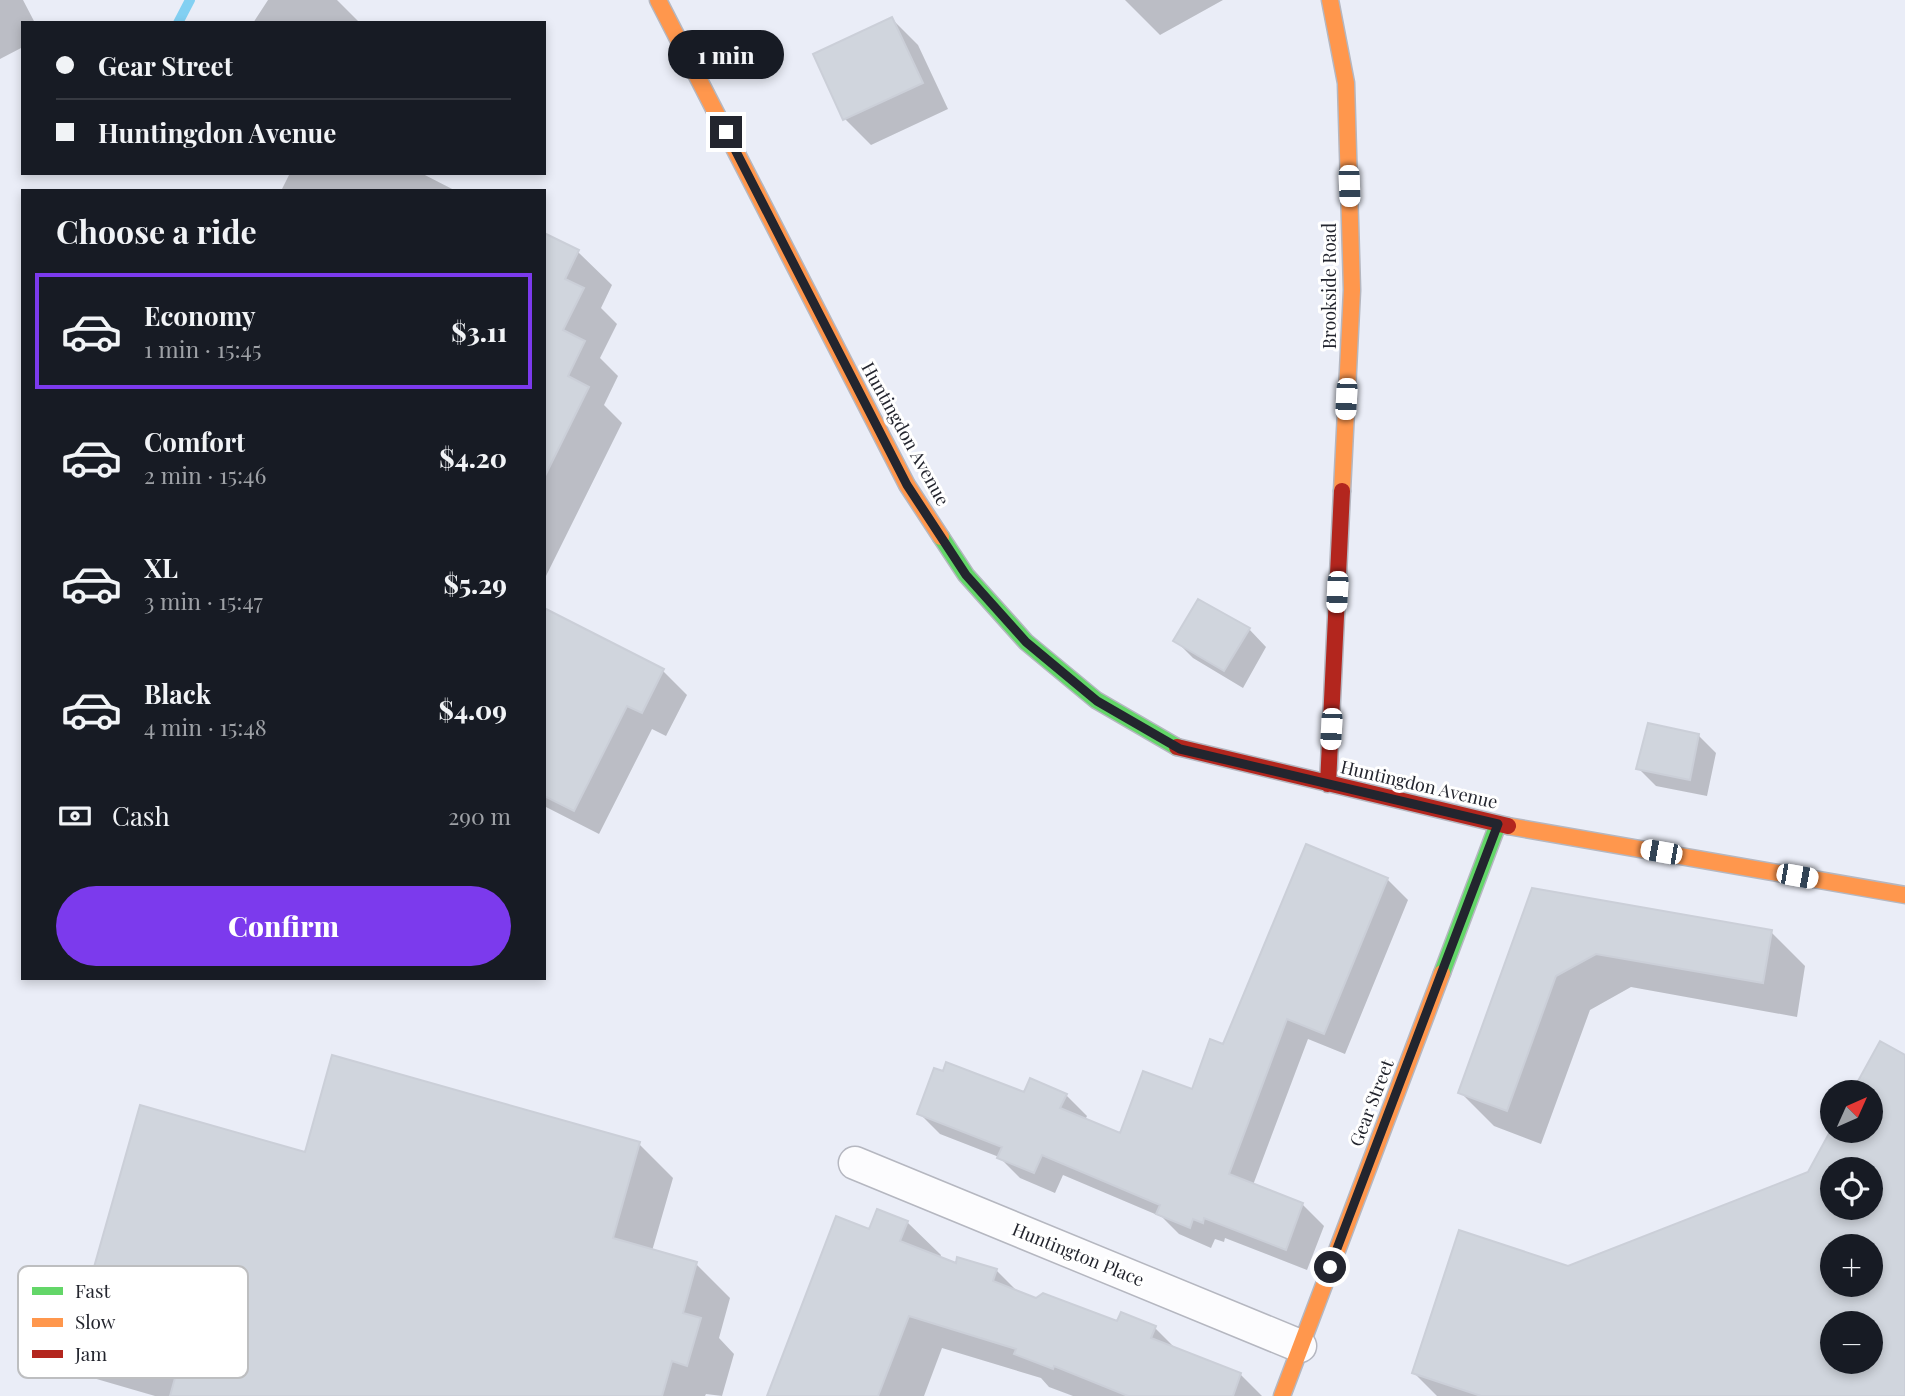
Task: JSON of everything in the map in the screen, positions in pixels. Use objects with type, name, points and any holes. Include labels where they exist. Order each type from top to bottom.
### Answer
[{"type":"main road","name":"Huntingdon Avenue","points":[[658,0],[907,485],[966,575],[1026,642],[1097,701],[1180,749],[1498,824],[1905,895]]},
{"type":"main road","name":"Brookside Road","points":[[1328,783],[1352,290],[1346,83],[1330,0]]},
{"type":"main road","name":"Gear Street","points":[[1282,1396],[1498,824]]},
{"type":"street","name":"Huntington Place","points":[[855,1163],[1300,1346]]},
{"type":"building","points":[[892,17],[923,83],[843,120],[813,54]]},
{"type":"building","points":[[546,234],[579,250],[565,279],[584,288],[563,330],[585,341],[568,376],[589,387],[546,474]]},
{"type":"building","points":[[1198,599],[1250,628],[1224,671],[1173,641]]},
{"type":"building","points":[[546,609],[664,669],[642,713],[627,706],[574,811],[546,797]]},
{"type":"building","points":[[1648,723],[1699,734],[1690,780],[1636,769]]},
{"type":"building","points":[[1306,844],[1388,878],[1324,1034],[1287,1019],[1229,1174],[1303,1203],[1286,1250],[1204,1218],[1203,1223],[1193,1219],[1190,1228],[1156,1214],[1160,1205],[1042,1155],[1034,1173],[997,1158],[1002,1147],[917,1114],[934,1068],[943,1071],[946,1062],[1024,1092],[1030,1078],[1067,1094],[1060,1108],[1120,1133],[1143,1071],[1192,1089],[1210,1039],[1223,1044]]},
{"type":"building","points":[[1532,888],[1772,930],[1763,983],[1596,954],[1556,976],[1507,1111],[1458,1093]]},
{"type":"building","points":[[1880,1041],[1905,1055],[1905,1396],[1481,1396],[1412,1373],[1459,1230],[1568,1266],[1808,1172],[1824,1143],[1883,1143],[1883,1080],[1859,1080]]},
{"type":"building","points":[[332,1055],[640,1142],[613,1238],[697,1262],[683,1313],[701,1318],[687,1366],[672,1361],[662,1396],[170,1396],[175,1378],[248,1378],[248,1266],[94,1266],[140,1105],[305,1152]]},
{"type":"building","points":[[877,1209],[908,1221],[900,1241],[956,1263],[957,1257],[997,1269],[993,1281],[1036,1298],[1043,1293],[1117,1321],[1121,1312],[1156,1326],[1151,1338],[1241,1373],[1233,1396],[1128,1396],[1054,1366],[1053,1369],[1014,1354],[1016,1349],[909,1316],[878,1396],[767,1396],[836,1216],[869,1229]]},
{"type":"waterway","points":[[179,21],[190,0]]},
{"type":"traffic: fast","points":[[941,537],[966,575],[1026,642],[1096,700],[1177,747]]},
{"type":"traffic: fast","points":[[1442,973],[1498,824]]},
{"type":"traffic: slow","points":[[658,0],[907,485],[941,537]]},
{"type":"traffic: slow","points":[[1330,0],[1346,83],[1352,290],[1342,491]]},
{"type":"traffic: slow","points":[[1508,826],[1905,895]]},
{"type":"traffic: slow","points":[[1282,1396],[1442,973]]},
{"type":"traffic: jam","points":[[1328,784],[1342,491]]},
{"type":"traffic: jam","points":[[1177,747],[1508,826]]},
{"type":"route","points":[[726,132],[907,485],[966,575],[1026,642],[1097,701],[1180,749],[1498,824],[1330,1267]]}]
